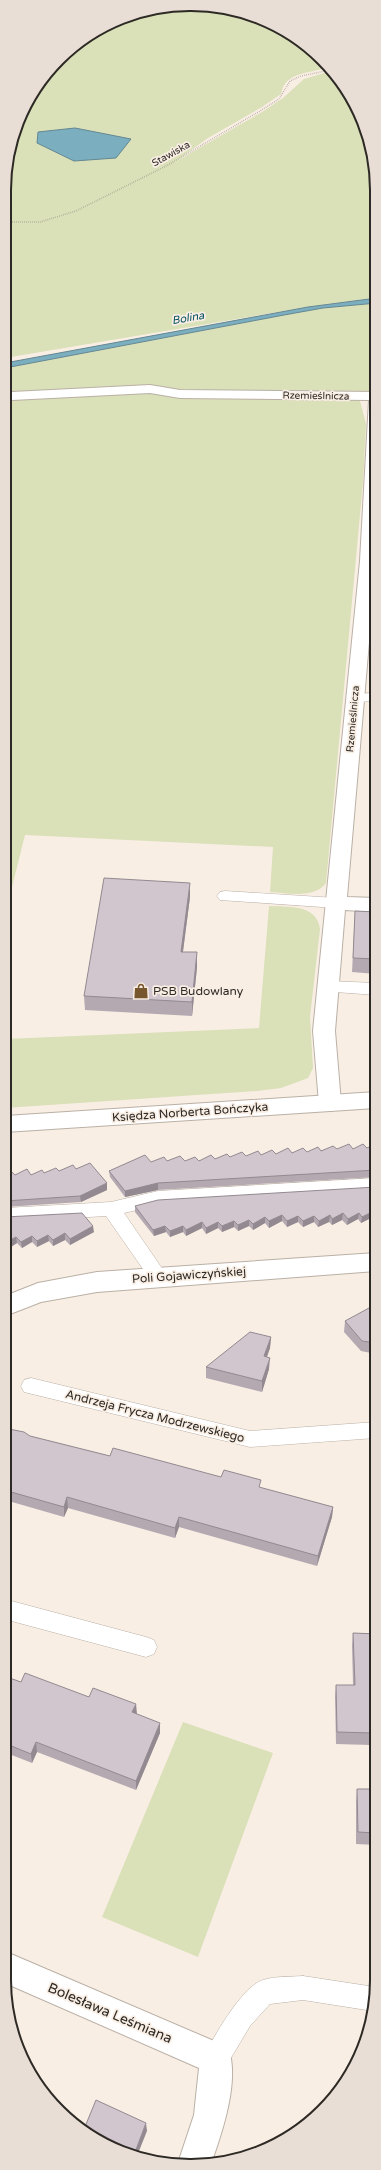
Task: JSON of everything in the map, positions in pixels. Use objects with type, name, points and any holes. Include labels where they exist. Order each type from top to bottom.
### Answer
[{"type":"street","name":"Rzemieślnicza","points":[[12,396],[150,389],[180,394],[370,396]]},
{"type":"street","name":"Rzemieślnicza","points":[[330,1103],[324,1031],[368,561],[370,520]]},
{"type":"street","points":[[336,903],[370,905]]},
{"type":"street","name":"Księdza Norberta Bończyka","points":[[11,1124],[370,1100]]},
{"type":"street","name":"Poli Gojawiczyńskiej","points":[[11,1304],[38,1293],[97,1282],[370,1262]]},
{"type":"street","name":"Bolesława Leśmiana","points":[[11,1971],[216,2059]]},
{"type":"street","points":[[197,2159],[211,2115],[216,2059]]},
{"type":"lane","points":[[355,698],[370,697]]},
{"type":"lane","points":[[225,896],[336,903]]},
{"type":"lane","points":[[328,987],[370,989]]},
{"type":"lane","points":[[11,1215],[111,1209],[158,1198],[370,1185]]},
{"type":"lane","points":[[111,1209],[159,1277]]},
{"type":"lane","name":"Andrzeja Frycza Modrzewskiego","points":[[31,1386],[250,1439],[370,1430]]},
{"type":"lane","points":[[11,1611],[146,1647]]},
{"type":"lane","points":[[216,2059],[241,2017],[264,1992],[303,1988],[369,1998]]},
{"type":"path","name":"Stawiska","points":[[11,222],[40,222],[76,212],[105,195],[168,165],[260,111],[279,99],[290,81],[301,76],[324,71]]},
{"type":"green space","points":[[179,11],[202,11],[237,17],[280,35],[300,48],[309,56],[322,69],[299,74],[293,77],[283,87],[281,94],[262,107],[208,138],[175,162],[262,112],[283,98],[304,79],[326,73],[346,101],[356,122],[367,155],[370,179],[370,299],[308,307],[11,357],[11,179],[14,155],[25,122],[35,101],[48,81],[56,72],[81,48],[111,30],[144,17]]},
{"type":"green space","points":[[370,304],[369,391],[358,393],[366,424],[363,482],[326,883],[321,888],[308,893],[292,894],[270,892],[273,847],[25,835],[11,891],[11,367],[323,308]]},
{"type":"green space","points":[[269,906],[293,907],[308,911],[318,921],[320,929],[310,1017],[313,1068],[308,1078],[281,1088],[257,1091],[11,1108],[11,1039],[259,1028]]},
{"type":"green space","points":[[183,1722],[273,1753],[198,1957],[102,1917]]},
{"type":"water","points":[[75,128],[131,139],[116,158],[74,161],[37,143],[38,132]]},
{"type":"water","points":[[370,299],[370,304],[323,308],[11,367],[11,362],[308,307]]},
{"type":"building","points":[[104,878],[190,883],[181,952],[197,952],[192,1002],[84,996]]},
{"type":"building","points":[[355,911],[370,912],[370,959],[353,958]]},
{"type":"building","points":[[349,1144],[353,1149],[363,1144],[367,1148],[370,1147],[370,1170],[158,1183],[125,1191],[109,1171],[145,1155],[151,1162],[164,1157],[167,1161],[180,1156],[185,1161],[195,1157],[199,1161],[211,1155],[215,1159],[227,1154],[230,1157],[242,1152],[246,1156],[258,1151],[261,1155],[272,1150],[276,1154],[288,1148],[292,1153],[303,1148],[307,1152],[318,1147],[321,1151],[333,1146],[337,1149]]},
{"type":"building","points":[[90,1163],[107,1183],[80,1196],[11,1201],[11,1171],[15,1175],[27,1169],[31,1175],[42,1170],[44,1173],[56,1168],[59,1171],[73,1165],[76,1169]]},
{"type":"building","points":[[370,1187],[370,1213],[362,1217],[359,1213],[348,1219],[343,1213],[332,1219],[330,1215],[319,1221],[314,1216],[303,1221],[298,1216],[287,1221],[282,1215],[269,1221],[265,1217],[253,1224],[249,1220],[238,1225],[234,1221],[222,1226],[218,1222],[206,1228],[202,1222],[186,1230],[183,1226],[170,1231],[165,1226],[153,1230],[135,1206],[158,1200]]},
{"type":"building","points":[[82,1213],[93,1226],[70,1239],[65,1233],[53,1240],[48,1235],[37,1241],[32,1236],[21,1242],[16,1237],[11,1240],[11,1217]]},
{"type":"building","points":[[370,1308],[370,1342],[362,1341],[345,1321]]},
{"type":"building","points":[[250,1332],[271,1337],[264,1356],[270,1358],[262,1381],[206,1367]]},
{"type":"building","points":[[11,1429],[24,1432],[30,1436],[110,1456],[113,1448],[221,1477],[224,1470],[261,1480],[259,1487],[333,1507],[318,1556],[179,1517],[175,1528],[67,1497],[64,1507],[11,1492]]},
{"type":"building","points":[[353,1633],[370,1634],[370,1733],[337,1732],[336,1685],[355,1685]]},
{"type":"building","points":[[25,1673],[89,1697],[93,1688],[136,1704],[132,1712],[160,1723],[136,1781],[36,1742],[31,1754],[11,1746],[11,1678],[21,1682]]},
{"type":"building","points":[[357,1789],[370,1789],[370,1833],[358,1832]]},
{"type":"building","points":[[96,2100],[146,2123],[136,2150],[111,2140],[86,2125]]},
{"type":"place","name":"PSB Budowlany","points":[[141,991]]},
{"type":"water label","name":"Bolina","points":[[188,318]]}]
